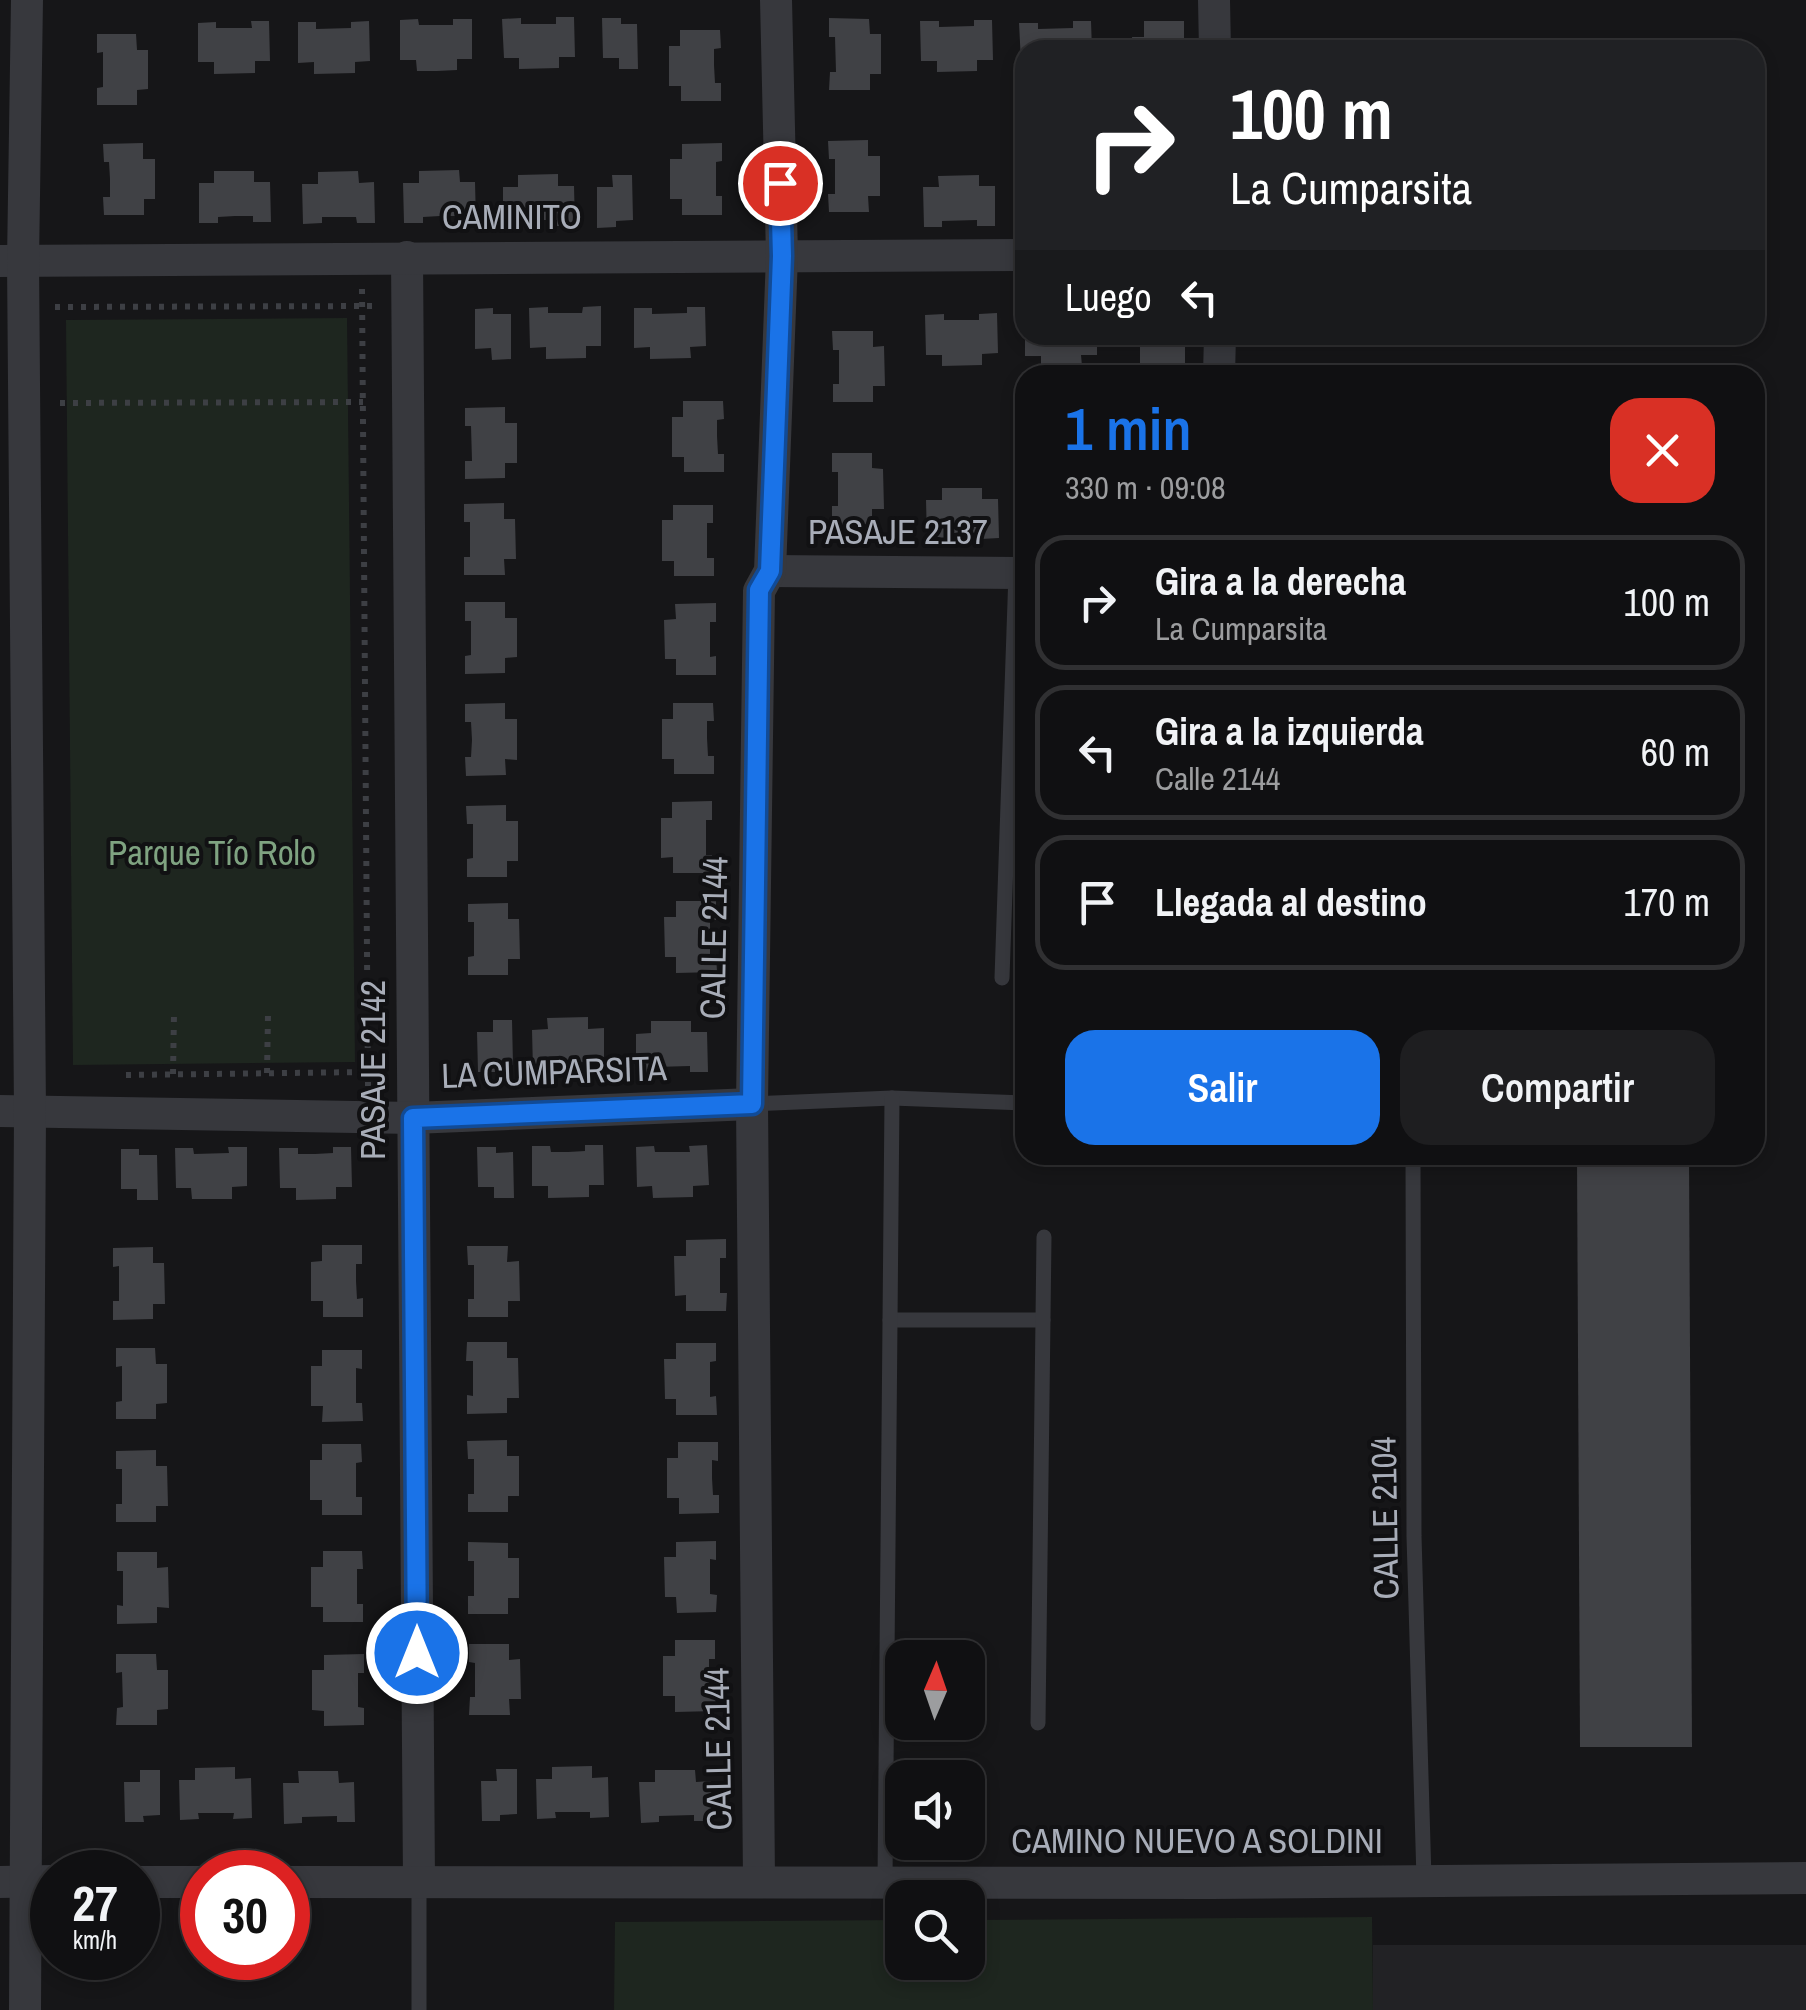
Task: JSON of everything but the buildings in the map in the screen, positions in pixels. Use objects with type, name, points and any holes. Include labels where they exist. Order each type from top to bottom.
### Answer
[{"type":"street","points":[[25,2010],[15,1112],[24,306],[12,261],[27,0]]},
{"type":"street","name":"CALLE 2144","points":[[759,1880],[752,1104],[759,590],[770,571],[782,256],[776,0]]},
{"type":"street","points":[[1214,0],[1216,40]]},
{"type":"street","name":"CAMINITO","points":[[12,261],[1015,255]]},
{"type":"street","name":"PASAJE 2142","points":[[407,257],[419,1882]]},
{"type":"street","name":"PASAJE 2137","points":[[770,571],[1015,573]]},
{"type":"street","name":"LA CUMPARSITA","points":[[15,1112],[413,1118],[752,1104]]},
{"type":"street","name":"CAMINO NUEVO A SOLDINI","points":[[985,1882],[1806,1878]]},
{"type":"street","name":"CAMINO NUEVO A SOLDINI","points":[[310,1882],[885,1881]]},
{"type":"lane","points":[[1002,978],[1015,701]]},
{"type":"lane","points":[[885,1880],[892,1098]]},
{"type":"lane","points":[[752,1104],[892,1098],[1015,1103]]},
{"type":"lane","name":"CALLE 2104","points":[[1413,1165],[1414,1536],[1424,1879]]},
{"type":"lane","points":[[1038,1723],[1044,1237]]},
{"type":"lane","points":[[890,1320],[1043,1320]]},
{"type":"lane","points":[[419,1882],[420,2010]]},
{"type":"path","points":[[362,257],[368,1117]]},
{"type":"path","points":[[24,306],[407,306]]},
{"type":"path","points":[[60,403],[363,402]]},
{"type":"path","points":[[173,1074],[174,1014]]},
{"type":"path","points":[[267,1073],[268,1015]]},
{"type":"path","points":[[119,1075],[412,1071]]},
{"type":"shaded area","points":[[1373,1945],[1806,1945],[1806,2010],[1373,2010]]},
{"type":"green space","name":"Parque Tío Rolo","points":[[347,318],[355,1062],[73,1065],[66,320]]},
{"type":"green space","points":[[1372,1917],[1373,2010],[614,2010],[615,1922],[885,1920],[885,1980],[985,1980],[985,1920]]},
{"type":"route","points":[[417,1653],[413,1118],[752,1104],[759,590],[770,571],[782,256],[780,183]]}]
